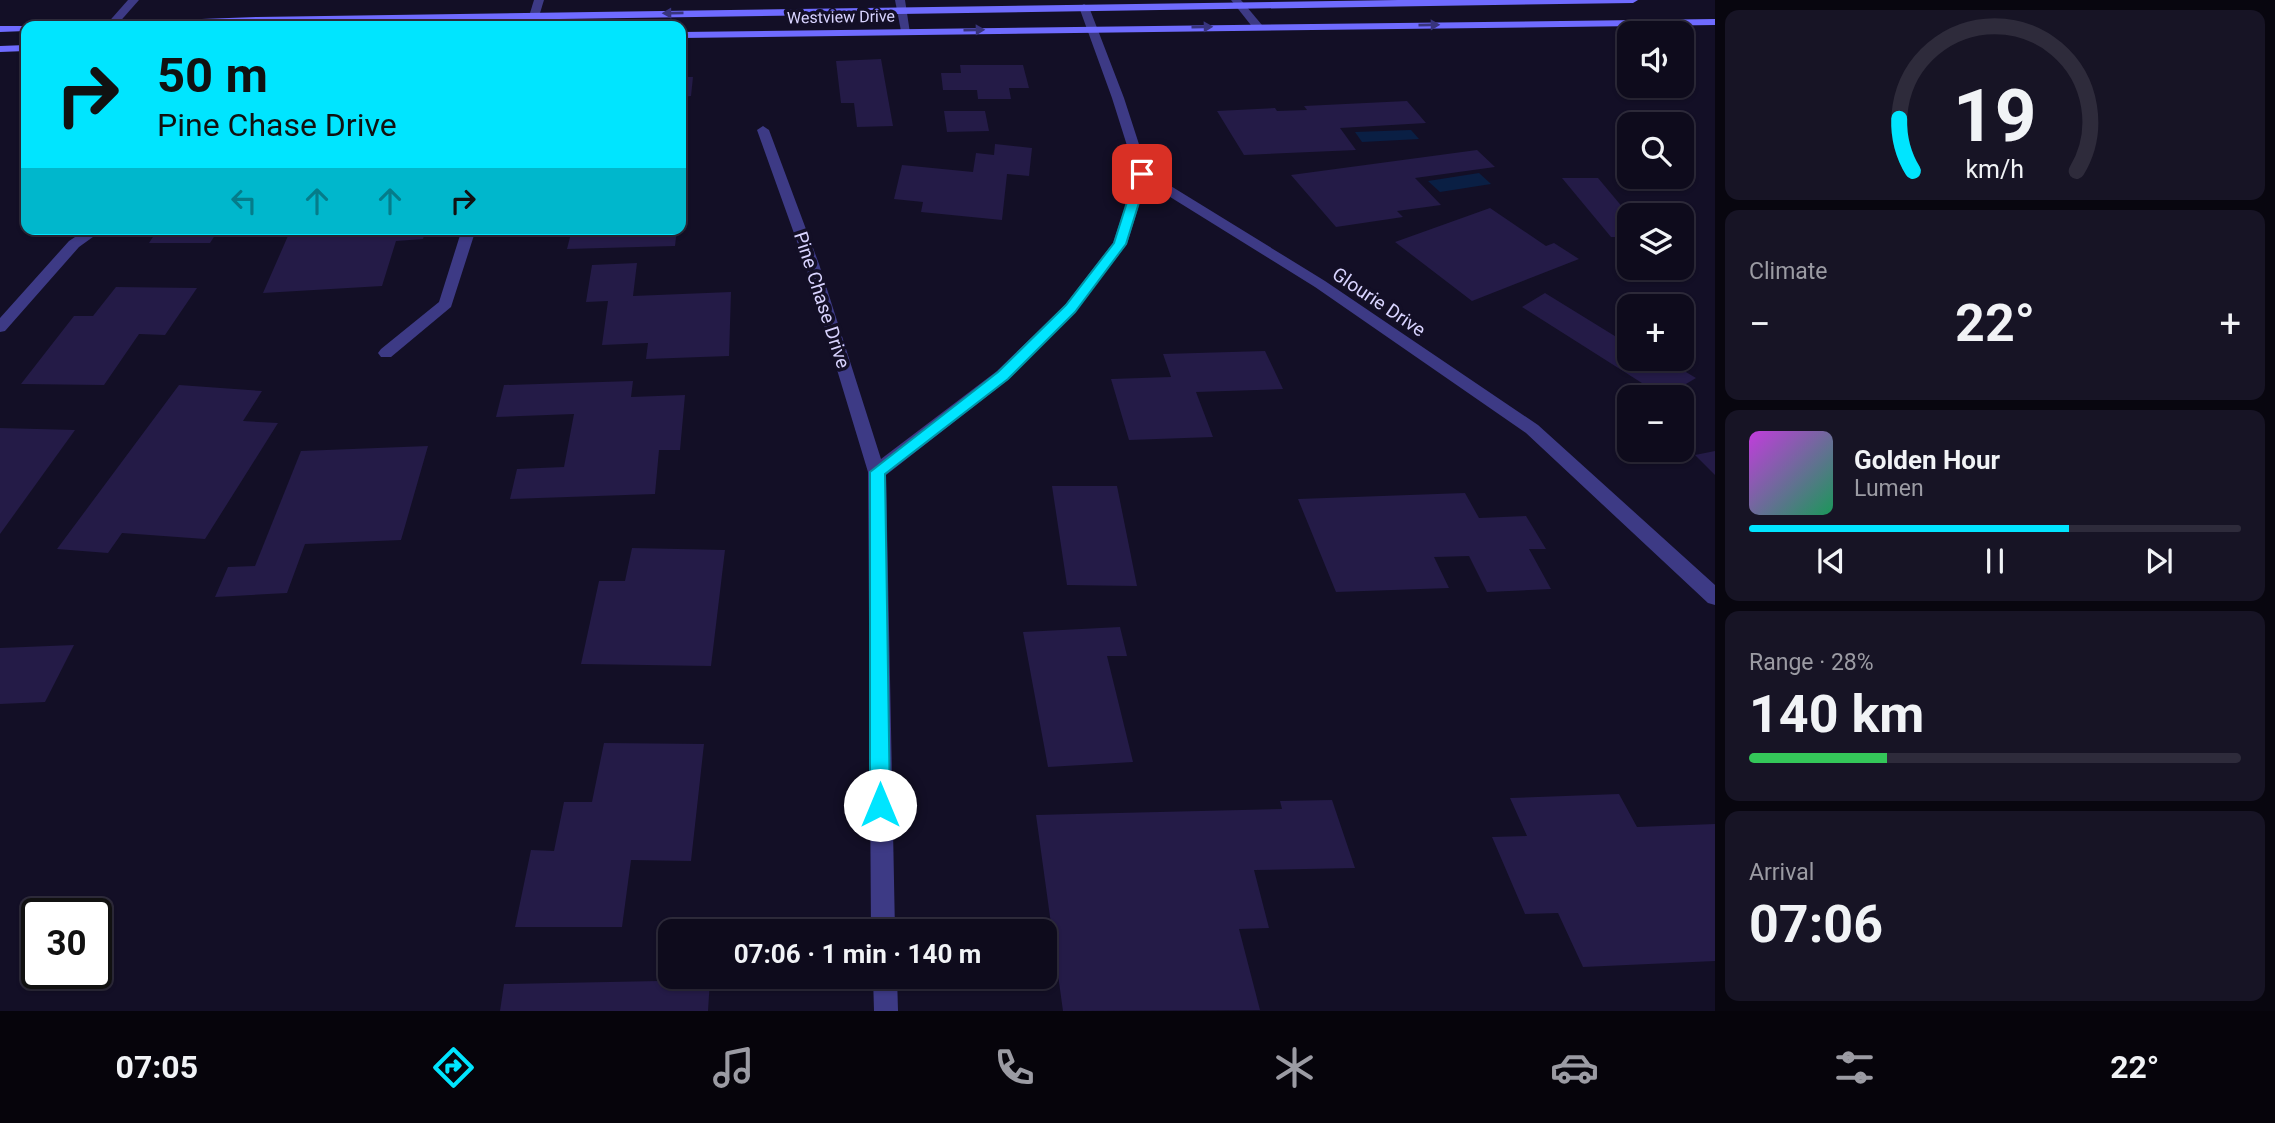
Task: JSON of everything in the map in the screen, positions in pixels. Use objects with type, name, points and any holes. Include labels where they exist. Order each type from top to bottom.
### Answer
[{"type":"main road","name":"Westview Drive","points":[[532,21],[900,5],[1084,7],[1633,0]]},
{"type":"main road","name":"Westview Drive","points":[[686,35],[1715,22]]},
{"type":"main road","points":[[0,29],[21,28]]},
{"type":"main road","points":[[0,49],[21,48]]},
{"type":"street","points":[[115,21],[134,0]]},
{"type":"street","points":[[532,21],[539,0]]},
{"type":"street","points":[[1238,3],[1258,27]]},
{"type":"street","points":[[900,5],[906,31]]},
{"type":"street","points":[[877,472],[1003,375],[1070,308],[1120,244],[1142,174],[1118,98],[1084,7]]},
{"type":"street","name":"Pine Chase Drive","points":[[763,130],[812,264],[877,472],[883,919]]},
{"type":"street","name":"Glourie Drive","points":[[1142,174],[1320,284],[1532,429],[1715,597]]},
{"type":"street","points":[[0,327],[74,244],[88,235]]},
{"type":"street","points":[[386,353],[446,304],[467,235]]},
{"type":"street","points":[[885,989],[886,1011]]},
{"type":"water","points":[[1411,130],[1419,139],[1362,142],[1355,132]]},
{"type":"water","points":[[1479,173],[1491,184],[1440,192],[1428,181]]},
{"type":"building","points":[[881,59],[893,126],[857,127],[854,103],[841,103],[836,61]]},
{"type":"building","points":[[960,65],[1023,65],[1029,88],[1009,88],[1011,99],[978,99],[977,90],[943,90],[941,73],[961,73]]},
{"type":"building","points":[[686,77],[693,77],[691,96],[686,96]]},
{"type":"building","points":[[1407,101],[1426,123],[1340,128],[1356,150],[1244,155],[1217,111],[1275,108],[1277,111],[1307,110],[1304,106]]},
{"type":"building","points":[[944,111],[985,111],[989,131],[947,132]]},
{"type":"building","points":[[995,144],[1032,148],[1029,176],[1007,174],[1002,220],[921,212],[923,202],[894,199],[902,165],[973,172],[976,153],[994,155]]},
{"type":"building","points":[[1477,150],[1495,167],[1415,178],[1441,205],[1397,211],[1403,217],[1336,227],[1291,175]]},
{"type":"building","points":[[1562,178],[1598,178],[1619,203],[1617,237],[1611,237]]},
{"type":"building","points":[[1490,208],[1546,246],[1554,243],[1579,259],[1472,301],[1395,242]]},
{"type":"building","points":[[154,235],[215,235],[210,243],[149,243]]},
{"type":"building","points":[[288,235],[424,235],[423,239],[396,241],[382,286],[263,293]]},
{"type":"building","points":[[570,235],[676,235],[675,246],[567,249]]},
{"type":"building","points":[[637,263],[633,296],[731,292],[729,356],[646,359],[648,343],[602,345],[608,301],[586,302],[592,265]]},
{"type":"building","points":[[116,287],[197,288],[165,335],[139,334],[104,385],[21,384],[74,316],[93,316]]},
{"type":"building","points":[[1545,293],[1617,337],[1617,367],[1522,307]]},
{"type":"building","points":[[1265,351],[1283,389],[1196,392],[1213,437],[1129,440],[1111,379],[1171,377],[1163,354]]},
{"type":"building","points":[[1623,371],[1684,371],[1696,378],[1684,385],[1645,385]]},
{"type":"building","points":[[633,381],[631,397],[685,395],[680,450],[659,450],[655,494],[510,499],[517,469],[564,467],[574,414],[496,417],[504,385]]},
{"type":"building","points":[[179,385],[262,391],[243,421],[278,423],[205,539],[122,533],[108,553],[57,549]]},
{"type":"building","points":[[0,428],[75,430],[0,534]]},
{"type":"building","points":[[428,446],[401,540],[305,544],[287,593],[215,597],[228,567],[255,566],[301,451]]},
{"type":"building","points":[[1715,451],[1715,475],[1695,455]]},
{"type":"building","points":[[1052,486],[1117,486],[1137,586],[1067,585]]},
{"type":"building","points":[[1465,493],[1479,518],[1526,516],[1546,549],[1529,549],[1551,589],[1487,592],[1469,556],[1434,557],[1449,588],[1336,592],[1298,499]]},
{"type":"building","points":[[632,548],[725,550],[711,666],[581,664],[599,581],[625,581]]},
{"type":"building","points":[[1120,627],[1127,656],[1107,656],[1133,762],[1048,767],[1023,632]]},
{"type":"building","points":[[74,645],[45,702],[0,704],[0,648]]},
{"type":"building","points":[[604,743],[704,744],[691,861],[631,860],[622,927],[515,927],[531,850],[554,851],[564,802],[592,802]]},
{"type":"building","points":[[1619,794],[1637,827],[1715,824],[1715,961],[1583,967],[1558,913],[1525,914],[1492,837],[1527,836],[1510,798]]},
{"type":"building","points":[[1332,800],[1355,868],[1254,870],[1269,928],[1239,929],[1260,1010],[1063,1011],[1057,967],[1057,919],[1050,919],[1036,815],[1282,809],[1280,801]]},
{"type":"building","points":[[658,981],[658,989],[709,989],[708,1011],[500,1011],[504,984]]},
{"type":"route","points":[[880,805],[877,472],[1003,375],[1070,308],[1120,244],[1142,174]]}]
